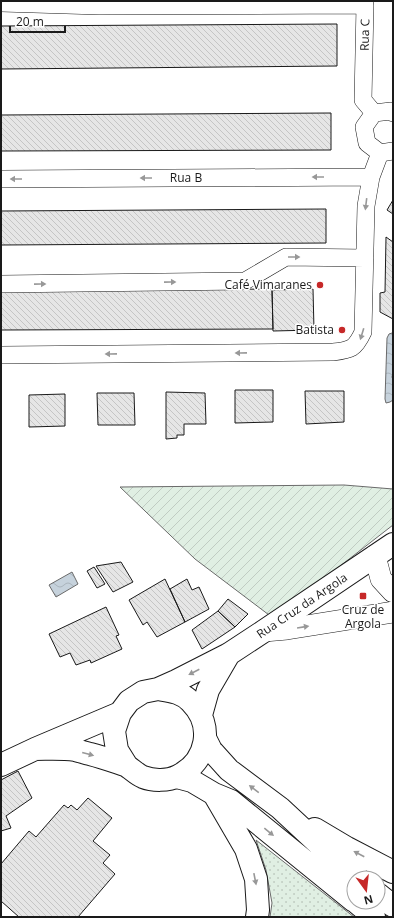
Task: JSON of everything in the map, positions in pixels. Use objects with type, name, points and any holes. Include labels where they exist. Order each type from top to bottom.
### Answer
[{"type":"main road","name":"Rua Cruz da Argola","points":[[158,689],[229,654],[264,631],[384,559],[393,544]]},
{"type":"main road","points":[[201,715],[208,690],[229,654]]},
{"type":"main road","points":[[35,749],[75,750],[127,766],[142,776],[160,780],[177,777],[188,770],[197,761],[203,750],[205,738],[204,726],[201,715],[191,701],[175,692],[158,689],[143,692],[129,701],[120,713],[114,731],[117,750],[127,766]]},
{"type":"main road","points":[[1,765],[120,713]]},
{"type":"main road","points":[[205,738],[211,750],[229,770],[280,808],[347,848],[393,872]]},
{"type":"main road","points":[[177,777],[192,781],[214,794],[231,801],[346,894]]},
{"type":"main road","points":[[214,794],[246,849],[256,879],[257,917]]},
{"type":"main road","points":[[280,808],[348,870]]},
{"type":"main road","points":[[366,910],[374,917]]},
{"type":"street","name":"Rua C","points":[[1,3],[368,3],[363,100],[374,113]]},
{"type":"street","points":[[1,355],[334,352],[348,350],[358,342],[364,332],[366,206],[371,177],[386,152],[367,143],[364,127],[374,113],[393,112]]},
{"type":"street","name":"Rua B","points":[[1,179],[371,177]]},
{"type":"street","points":[[1,284],[245,281],[286,257],[365,258]]},
{"type":"street","points":[[384,559],[381,579],[393,592]]},
{"type":"street","points":[[264,631],[287,630],[393,612]]},
{"type":"green space","points":[[344,485],[393,489],[393,525],[273,618],[195,559],[120,487]]},
{"type":"green space","points":[[256,840],[354,917],[270,917],[272,903],[266,870]]},
{"type":"water","points":[[393,333],[393,400],[386,403],[387,338],[389,334]]},
{"type":"water","points":[[72,572],[78,584],[56,597],[49,585]]},
{"type":"building","points":[[337,24],[337,66],[1,69],[1,26]]},
{"type":"building","points":[[331,113],[331,150],[1,151],[1,115]]},
{"type":"building","points":[[393,200],[393,214],[387,210]]},
{"type":"building","points":[[326,209],[326,243],[1,245],[1,211]]},
{"type":"building","points":[[386,237],[393,242],[393,319],[380,312],[380,293],[385,292]]},
{"type":"building","points":[[272,289],[273,329],[1,330],[1,291]]},
{"type":"building","points":[[313,289],[314,330],[273,331],[272,290]]},
{"type":"building","points":[[235,390],[273,390],[273,422],[235,423]]},
{"type":"building","points":[[305,391],[344,391],[344,422],[306,424]]},
{"type":"building","points":[[166,392],[205,393],[206,424],[184,424],[184,435],[177,435],[177,438],[166,439]]},
{"type":"building","points":[[97,393],[134,393],[135,425],[98,425]]},
{"type":"building","points":[[65,394],[65,426],[29,427],[29,395]]},
{"type":"building","points":[[121,562],[133,582],[113,592],[96,566]]},
{"type":"building","points":[[94,567],[105,584],[97,588],[87,571]]},
{"type":"building","points":[[165,579],[185,622],[157,637],[147,622],[143,625],[129,600]]},
{"type":"building","points":[[187,579],[192,590],[199,587],[209,609],[185,622],[170,589]]},
{"type":"building","points":[[228,599],[248,614],[235,627],[218,611]]},
{"type":"building","points":[[106,607],[119,635],[116,636],[122,649],[91,663],[90,660],[76,665],[70,653],[60,657],[49,634]]},
{"type":"building","points":[[218,611],[235,627],[202,649],[192,630]]},
{"type":"building","points":[[18,771],[32,798],[6,816],[11,828],[1,831],[1,780]]},
{"type":"building","points":[[88,798],[112,818],[93,841],[110,855],[103,863],[115,874],[78,917],[19,917],[1,901],[1,864],[29,831],[36,837],[64,805],[68,808],[71,805],[77,810]]},
{"type":"place","name":"Café Vimaranes","points":[[320,285]]},
{"type":"place","name":"Batista","points":[[342,330]]},
{"type":"place","name":"Cruz de Argola","points":[[363,596]]}]
